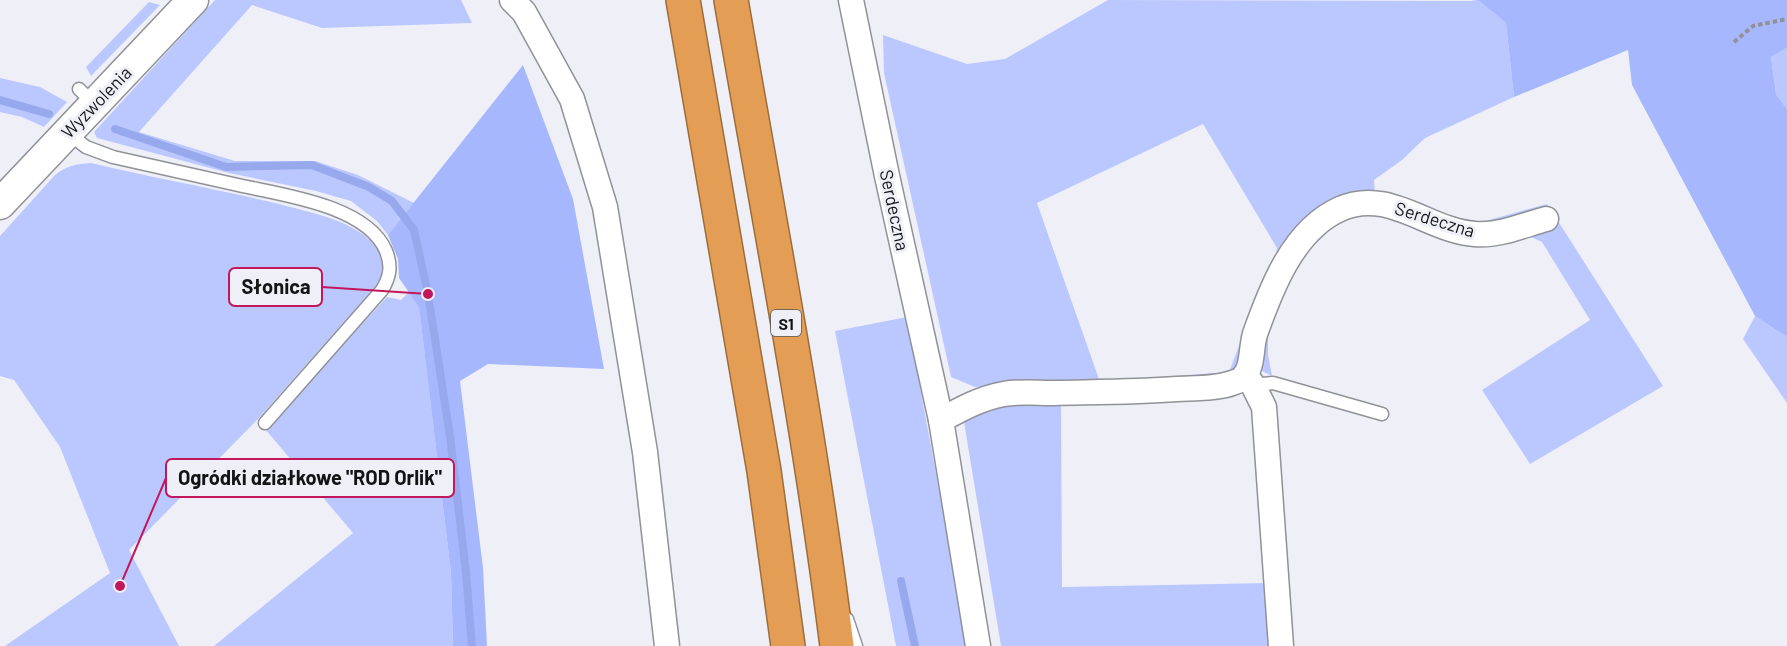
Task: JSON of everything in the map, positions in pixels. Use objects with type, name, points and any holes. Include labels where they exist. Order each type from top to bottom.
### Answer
[{"type":"highway","points":[[683,0],[764,471],[788,646]]},
{"type":"highway","name":"S1","points":[[730,0],[825,551],[837,646]]},
{"type":"street","points":[[512,0],[524,12],[572,99],[605,207],[645,452],[667,646]]},
{"type":"street","name":"Serdeczna","points":[[851,0],[941,420],[978,646]]},
{"type":"street","name":"Wyzwolenia","points":[[3,195],[67,133],[87,97],[185,3]]},
{"type":"street","name":"Serdeczna","points":[[1249,380],[1255,336],[1289,258],[1313,228],[1339,210],[1353,205],[1384,204],[1445,226],[1476,234],[1503,231],[1546,219]]},
{"type":"street","points":[[941,420],[972,403],[1005,394],[1178,389],[1225,385],[1249,380],[1264,407],[1281,646]]},
{"type":"lane","points":[[67,133],[86,147],[113,157],[324,205],[364,225],[375,233],[384,246],[390,268],[388,280],[382,290],[265,423]]},
{"type":"lane","points":[[1249,380],[1273,383],[1382,414]]},
{"type":"lane","points":[[825,551],[856,646]]},
{"type":"path","points":[[1734,42],[1753,26],[1787,19]]},
{"type":"shaded area","points":[[215,0],[461,0],[472,23],[322,28],[252,5],[139,132],[235,161],[315,161],[358,175],[414,203],[388,235],[377,221],[351,201],[316,191],[229,173],[97,138],[94,132]]},
{"type":"shaded area","points":[[1108,0],[1479,1],[1506,23],[1514,97],[1425,138],[1402,160],[1374,180],[1375,196],[1281,260],[1276,253],[1277,248],[1203,124],[1037,203],[1100,382],[975,387],[951,377],[884,73],[883,35],[967,64],[1005,59]]},
{"type":"shaded area","points":[[1470,0],[1787,0],[1787,48],[1771,57],[1776,94],[1787,109],[1787,337],[1755,316],[1632,85],[1628,50],[1514,97],[1506,23],[1479,1]]},
{"type":"shaded area","points":[[149,2],[160,5],[91,76],[86,67]]},
{"type":"shaded area","points":[[1787,48],[1787,109],[1776,94],[1771,57]]},
{"type":"shaded area","points":[[523,65],[573,199],[604,369],[488,364],[460,381],[483,568],[487,646],[453,646],[451,573],[419,307],[399,278],[398,259],[388,235]]},
{"type":"shaded area","points":[[0,78],[40,87],[67,102],[44,127],[22,117],[0,112]]},
{"type":"shaded area","points":[[91,163],[324,216],[345,224],[365,236],[376,247],[381,260],[381,274],[375,287],[257,420],[129,550],[179,646],[5,646],[110,573],[60,447],[14,380],[0,376],[0,236],[55,175],[72,166]]},
{"type":"shaded area","points":[[1420,202],[1471,225],[1547,204],[1551,210],[1499,226],[1478,227],[1462,225],[1437,216],[1419,208]]},
{"type":"shaded area","points":[[1379,210],[1397,214],[1467,240],[1468,246],[1379,213],[1361,214],[1332,228],[1310,249],[1293,274],[1268,330],[1268,354],[1272,376],[1260,370],[1261,350],[1271,307],[1291,266],[1304,248],[1318,232],[1339,217],[1356,212]]},
{"type":"shaded area","points":[[1558,221],[1663,386],[1530,464],[1482,390],[1590,320],[1542,242],[1524,234]]},
{"type":"shaded area","points":[[1263,284],[1239,364],[1231,374],[1191,378],[1189,375],[1229,372]]},
{"type":"shaded area","points":[[409,292],[419,306],[451,573],[453,646],[214,646],[353,533],[265,429],[387,297],[401,300]]},
{"type":"shaded area","points":[[1755,316],[1787,337],[1787,403],[1743,339]]},
{"type":"shaded area","points":[[907,317],[968,646],[896,646],[835,331]]},
{"type":"shaded area","points":[[1061,404],[1062,587],[1268,583],[1272,646],[1001,646],[964,422],[979,411],[1006,405]]},
{"type":"waterway","points":[[0,100],[49,114]]},
{"type":"waterway","points":[[115,129],[226,167],[312,165],[369,187],[392,201],[414,230],[428,294],[450,436],[472,646]]},
{"type":"waterway","points":[[901,581],[915,646]]},
{"type":"place","name":"Słonica","points":[[428,294]]},
{"type":"place","name":"Ogródki działkowe \"ROD Orlik\"","points":[[120,586]]}]
